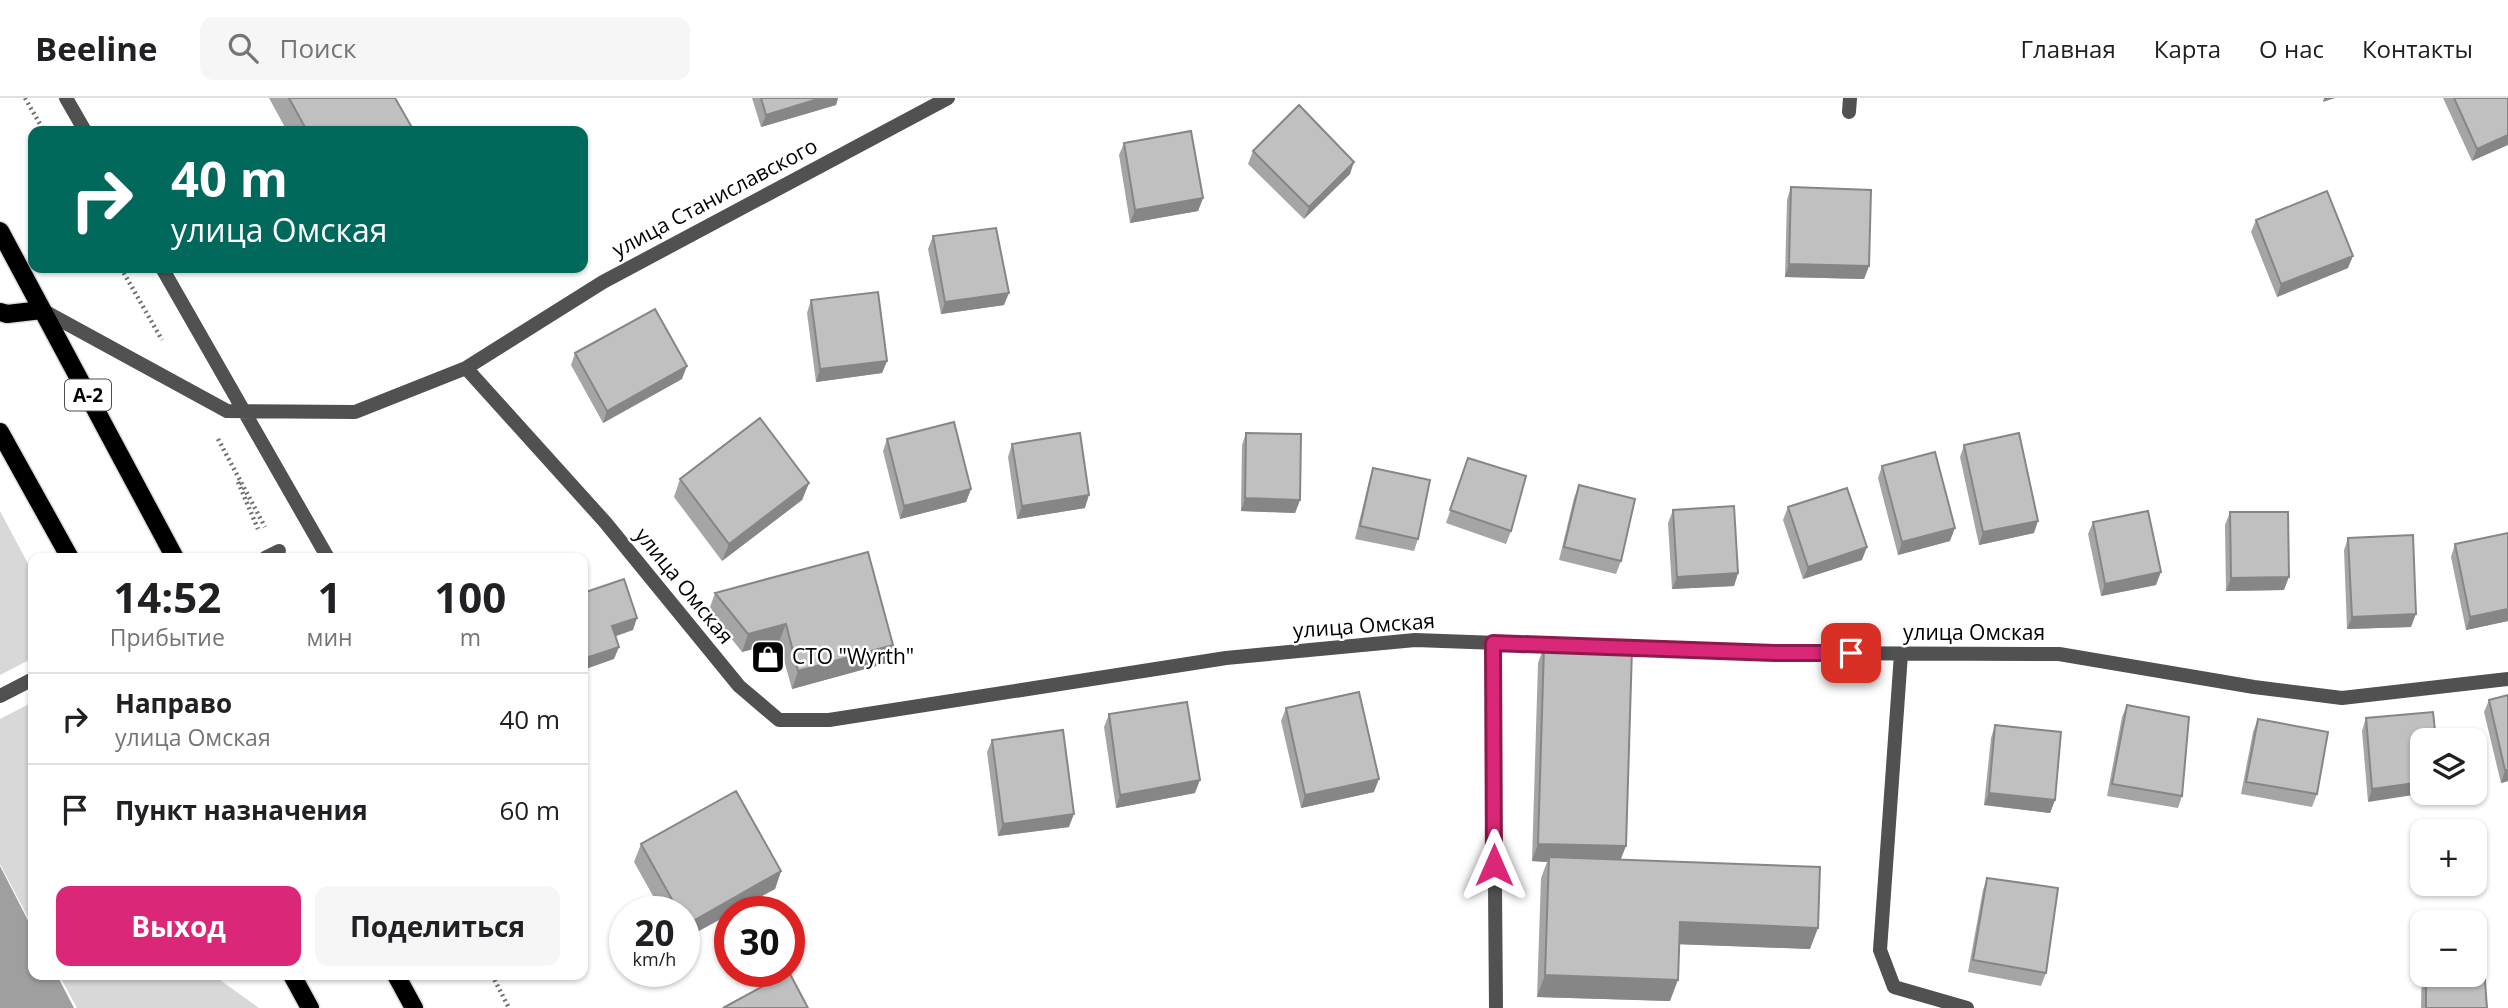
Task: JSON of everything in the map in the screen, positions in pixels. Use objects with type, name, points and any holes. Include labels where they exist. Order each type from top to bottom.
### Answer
[{"type":"main road","name":"A-2","points":[[0,231],[172,553]]},
{"type":"main road","points":[[0,312],[6,314],[42,310]]},
{"type":"main road","points":[[0,432],[67,553]]},
{"type":"main road","points":[[295,980],[310,1008]]},
{"type":"main road","points":[[399,980],[414,1008]]},
{"type":"street","points":[[66,98],[82,126]]},
{"type":"street","name":"улица Станиславского","points":[[42,310],[227,411],[355,412],[466,368],[603,282],[948,98]]},
{"type":"street","points":[[165,273],[325,553]]},
{"type":"street","name":"улица Омская","points":[[466,368],[604,522],[739,686],[779,720],[829,720],[1226,658],[1415,640],[1762,653],[2059,654],[2254,687],[2342,698],[2508,679]]},
{"type":"street","points":[[275,553],[279,551]]},
{"type":"street","points":[[1493,643],[1496,1008]]},
{"type":"street","points":[[1901,654],[1880,950],[1894,987],[1966,1008]]},
{"type":"street","points":[[0,696],[28,682]]},
{"type":"path","points":[[25,98],[41,126]]},
{"type":"path","points":[[259,533],[229,459],[279,551]]},
{"type":"path","points":[[495,980],[509,1008]]},
{"type":"shaded area","points":[[0,511],[28,564],[28,661],[0,675]]},
{"type":"shaded area","points":[[28,705],[28,917],[0,864],[0,719]]},
{"type":"shaded area","points":[[0,866],[28,920],[28,980],[60,980],[74,1008],[0,1008]]},
{"type":"shaded area","points":[[62,980],[220,980],[259,1008],[77,1008]]},
{"type":"building","points":[[289,98],[395,98],[411,126],[304,126]]},
{"type":"building","points":[[761,98],[821,98],[766,115]]},
{"type":"building","points":[[2454,98],[2508,98],[2508,135],[2477,149]]},
{"type":"building","points":[[1299,105],[1354,162],[1309,207],[1253,151]]},
{"type":"building","points":[[1191,131],[1203,198],[1135,210],[1124,143]]},
{"type":"building","points":[[1791,187],[1871,190],[1869,266],[1789,264]]},
{"type":"building","points":[[2327,191],[2353,256],[2281,284],[2256,220]]},
{"type":"building","points":[[996,228],[1009,293],[945,302],[933,236]]},
{"type":"building","points":[[878,292],[887,361],[820,369],[811,300]]},
{"type":"building","points":[[655,309],[687,366],[607,411],[575,353]]},
{"type":"building","points":[[760,418],[809,483],[729,544],[680,479]]},
{"type":"building","points":[[954,422],[971,489],[904,506],[887,439]]},
{"type":"building","points":[[1080,433],[1089,495],[1022,506],[1012,444]]},
{"type":"building","points":[[1246,433],[1301,434],[1300,500],[1245,498]]},
{"type":"building","points":[[2019,433],[2038,521],[1983,532],[1964,445]]},
{"type":"building","points":[[1935,452],[1955,528],[1902,542],[1882,466]]},
{"type":"building","points":[[1468,458],[1526,476],[1511,531],[1450,510]]},
{"type":"building","points":[[1373,468],[1430,480],[1418,539],[1360,526]]},
{"type":"building","points":[[1579,485],[1635,499],[1621,561],[1564,547]]},
{"type":"building","points":[[1847,488],[1867,547],[1808,567],[1788,507]]},
{"type":"building","points":[[1734,506],[1738,573],[1677,577],[1673,510]]},
{"type":"building","points":[[2148,511],[2161,572],[2105,584],[2093,522]]},
{"type":"building","points":[[2230,512],[2288,512],[2289,577],[2231,578]]},
{"type":"building","points":[[2508,533],[2508,609],[2470,617],[2455,544]]},
{"type":"building","points":[[2413,535],[2416,614],[2352,617],[2348,538]]},
{"type":"building","points":[[868,552],[893,645],[798,671],[786,624],[748,634],[715,593]]},
{"type":"building","points":[[624,579],[637,618],[612,626],[619,647],[588,657],[588,591]]},
{"type":"building","points":[[1544,646],[1632,649],[1626,846],[1538,844]]},
{"type":"building","points":[[1359,692],[1379,779],[1305,795],[1286,708]]},
{"type":"building","points":[[2508,695],[2508,770],[2505,770],[2489,700]]},
{"type":"building","points":[[1187,702],[1200,780],[1120,795],[1109,714]]},
{"type":"building","points":[[2127,705],[2189,717],[2182,796],[2112,784]]},
{"type":"building","points":[[2433,712],[2435,728],[2410,728],[2410,784],[2372,789],[2366,718]]},
{"type":"building","points":[[2258,719],[2328,732],[2317,794],[2246,782]]},
{"type":"building","points":[[1995,725],[2061,732],[2055,800],[1989,793]]},
{"type":"building","points":[[1063,730],[1074,814],[1003,824],[992,740]]},
{"type":"building","points":[[736,791],[781,871],[737,896],[714,896],[714,909],[700,917],[700,896],[670,896],[641,844]]},
{"type":"building","points":[[1549,857],[1820,867],[1818,928],[1680,922],[1678,980],[1545,975]]},
{"type":"building","points":[[1987,878],[2058,888],[2046,973],[1973,960]]},
{"type":"building","points":[[762,987],[797,987],[808,1008],[723,1008]]},
{"type":"building","points":[[2426,987],[2485,987],[2487,1008],[2426,1008]]},
{"type":"place","name":"СТО \"Wyrth\"","points":[[768,657]]},
{"type":"route","points":[[1494,865],[1493,643],[1775,653],[1851,653]]}]
